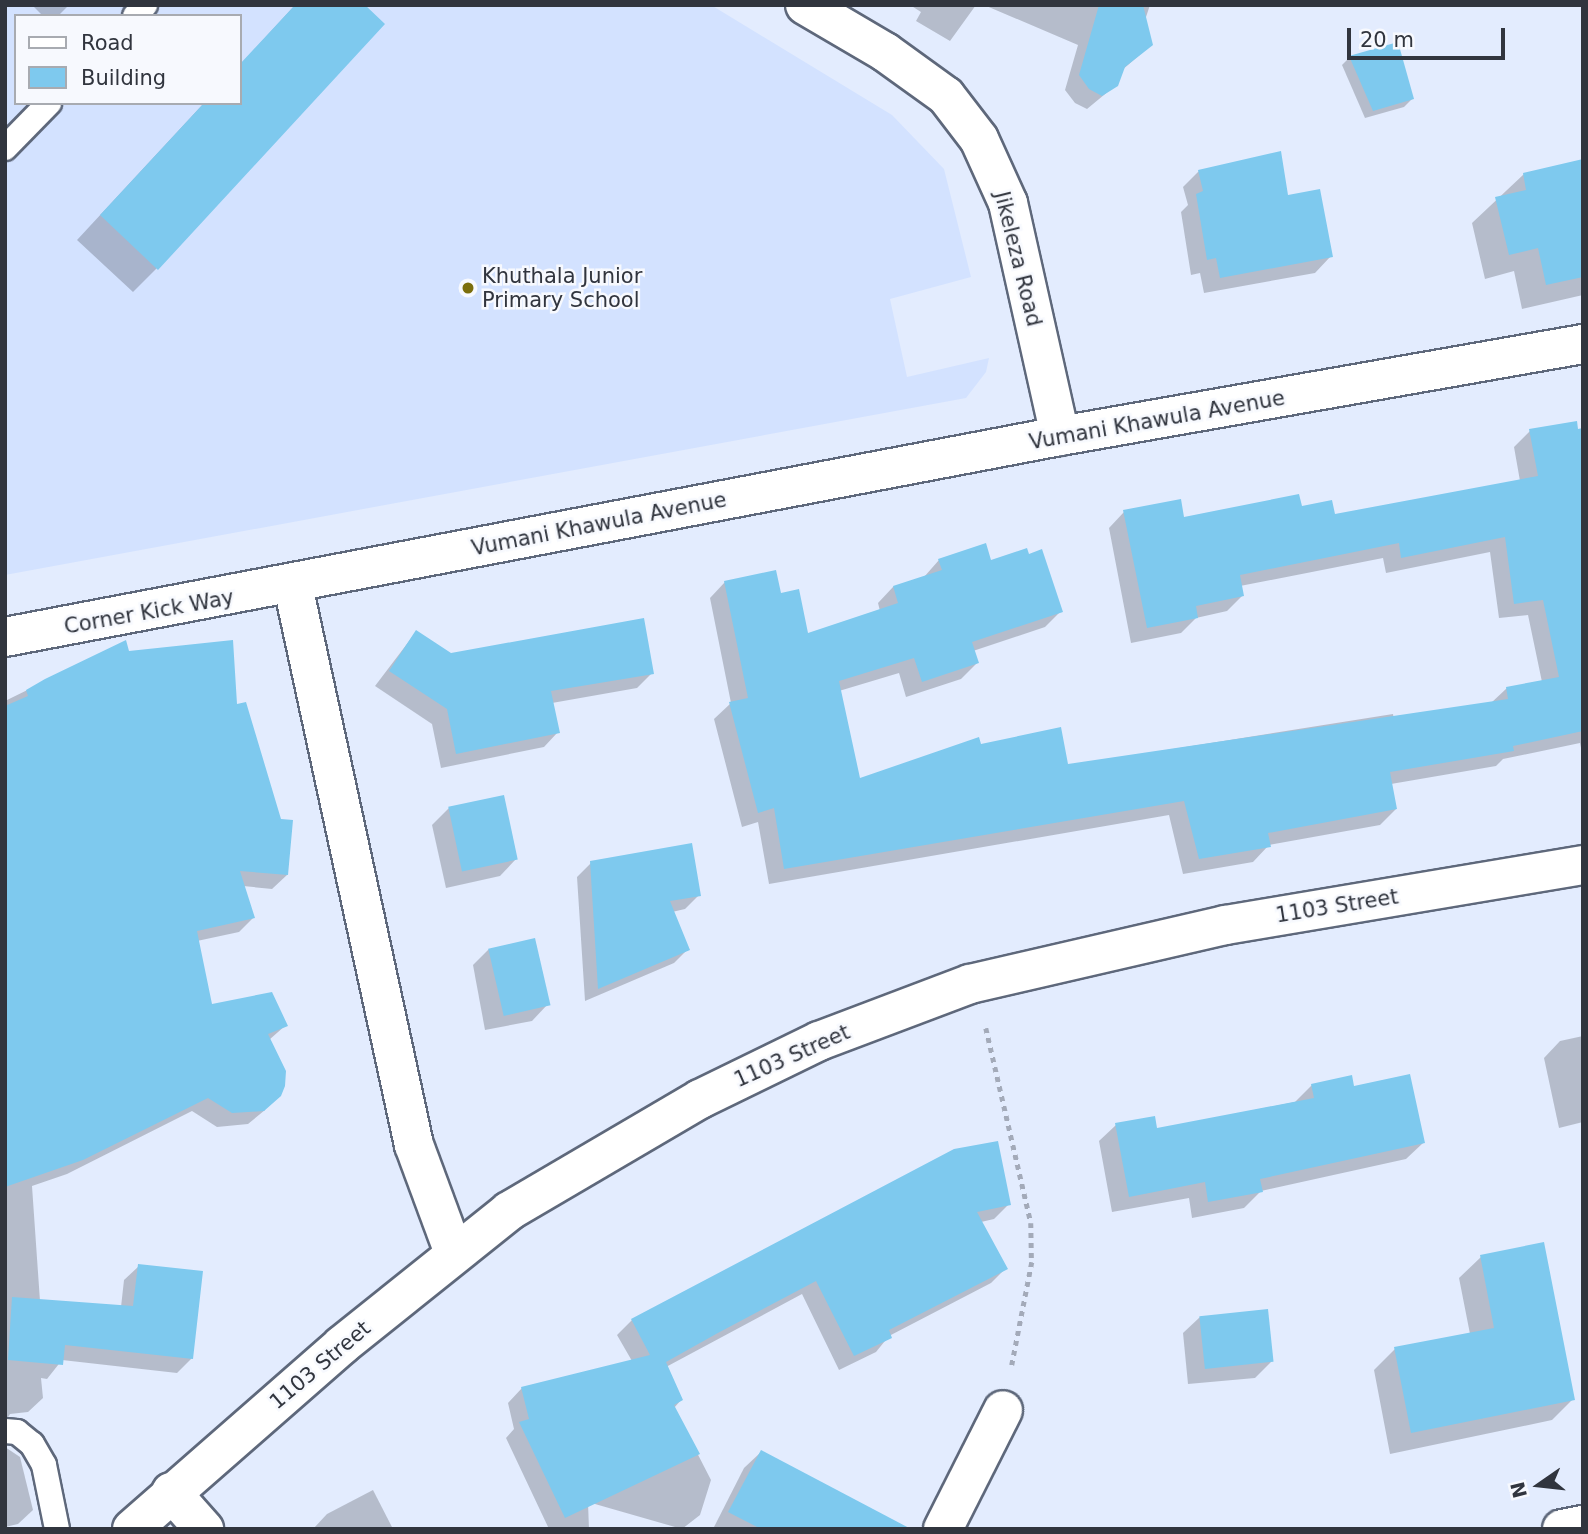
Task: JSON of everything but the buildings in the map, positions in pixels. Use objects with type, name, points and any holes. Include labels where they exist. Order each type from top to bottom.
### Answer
[{"type":"street","name":"Jikeleza Road","points":[[805,5],[885,52],[946,96],[979,139],[1008,203],[1060,436]]},
{"type":"street","name":"Vumani Khawula Avenue","points":[[293,586],[536,535],[1060,436],[1583,344]]},
{"type":"street","name":"Corner Kick Way","points":[[5,637],[293,586]]},
{"type":"street","points":[[293,586],[414,1145],[454,1253]]},
{"type":"street","name":"1103 Street","points":[[132,1529],[171,1492],[454,1253],[509,1211],[700,1099],[819,1041],[970,984],[1225,925],[1583,865]]},
{"type":"street","points":[[943,1529],[1003,1410]]},
{"type":"street","points":[[171,1492],[204,1529]]},
{"type":"street","points":[[1562,1529],[1583,1525]]},
{"type":"lane","points":[[5,148],[47,105]]},
{"type":"lane","points":[[5,1431],[17,1432],[32,1444],[44,1465],[57,1529]]},
{"type":"path","points":[[970,984],[1009,1113],[1031,1223],[1032,1262],[1003,1410]]},
{"type":"shaded area","name":"Khuthala Junior Primary School","points":[[5,5],[711,5],[892,115],[944,169],[971,277],[890,299],[907,377],[989,358],[986,372],[966,398],[5,575]]},
{"type":"place","name":"Khuthala Junior Primary School","points":[[468,288]]}]
